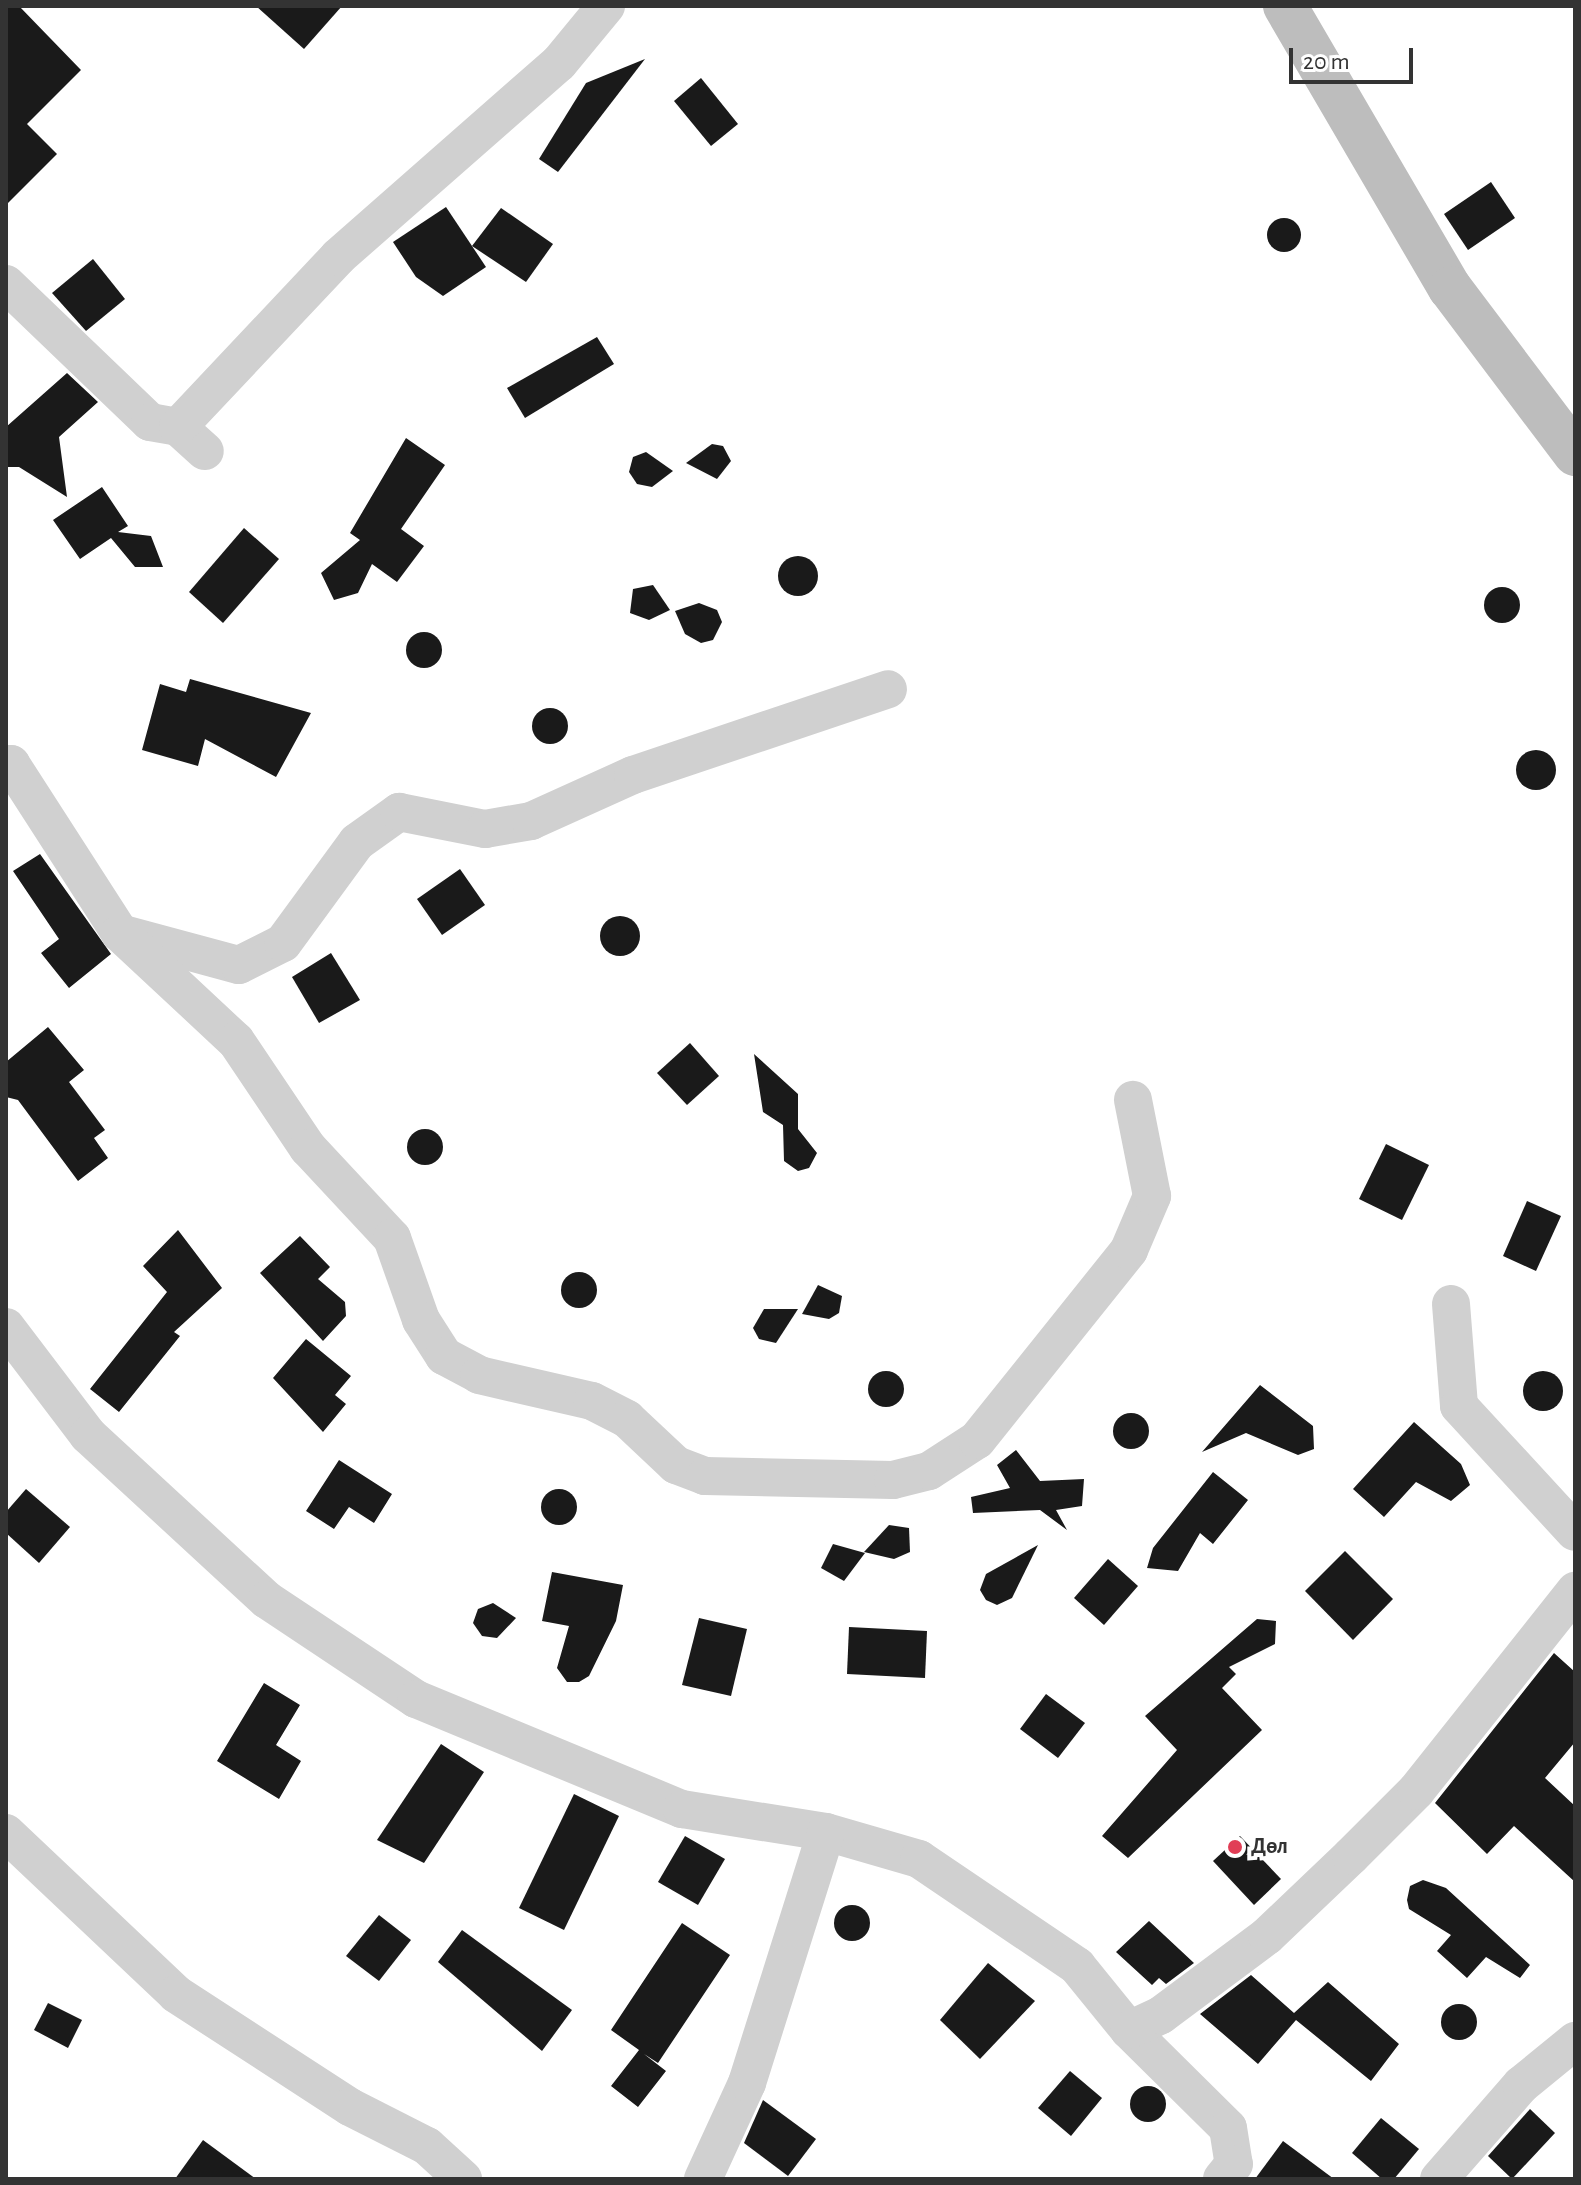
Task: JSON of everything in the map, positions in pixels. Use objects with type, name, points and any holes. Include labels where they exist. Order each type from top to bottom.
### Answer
[{"type":"street","points":[[6,284],[150,422],[192,439],[338,257],[559,63],[606,6]]},
{"type":"street","points":[[1285,6],[1450,288],[1575,454]]},
{"type":"street","points":[[120,933],[239,965],[283,943],[357,842],[399,812],[485,829],[531,821],[633,775],[888,689]]},
{"type":"street","points":[[6,767],[11,764],[120,933],[236,1041],[308,1148],[392,1238],[421,1320],[444,1356],[479,1375],[592,1401],[627,1419],[676,1465],[705,1476],[893,1480],[929,1471],[977,1440],[1129,1250],[1152,1196],[1133,1100]]},
{"type":"street","points":[[1451,1304],[1459,1406],[1575,1532]]},
{"type":"street","points":[[6,1327],[88,1435],[267,1600],[416,1699],[682,1809],[826,1832],[919,1859],[1077,1966],[1129,2030],[1228,2128],[1234,2164],[1222,2179]]},
{"type":"street","points":[[1129,2030],[1161,2015],[1267,1936],[1351,1856],[1416,1791],[1575,1591]]},
{"type":"street","points":[[703,2179],[747,2083],[826,1832]]},
{"type":"street","points":[[6,1833],[176,1994],[350,2107],[427,2146],[463,2179]]},
{"type":"street","points":[[1439,2179],[1521,2085],[1575,2041]]},
{"type":"building","points":[[6,6],[19,6],[81,70],[27,124],[57,154],[6,205]]},
{"type":"building","points":[[256,6],[342,6],[304,49]]},
{"type":"building","points":[[645,59],[558,172],[539,159],[586,83]]},
{"type":"building","points":[[701,78],[738,124],[711,146],[674,101]]},
{"type":"building","points":[[1491,182],[1515,218],[1468,250],[1444,214]]},
{"type":"building","points":[[446,207],[486,267],[443,296],[416,277],[393,242]]},
{"type":"building","points":[[501,208],[553,244],[526,282],[472,246]]},
{"type":"building","points":[[1284,218],[1296,223],[1301,235],[1296,247],[1284,252],[1272,247],[1267,235],[1272,223]]},
{"type":"building","points":[[93,259],[125,299],[86,331],[52,293]]},
{"type":"building","points":[[597,337],[614,364],[525,418],[507,388]]},
{"type":"building","points":[[67,373],[98,402],[59,437],[67,497],[19,467],[6,467],[6,427]]},
{"type":"building","points":[[406,438],[445,465],[401,529],[424,546],[397,582],[372,564],[358,593],[334,600],[321,573],[360,540],[350,533]]},
{"type":"building","points":[[712,444],[723,446],[731,461],[717,479],[686,463]]},
{"type":"building","points":[[646,452],[673,471],[652,487],[637,484],[629,472],[633,457]]},
{"type":"building","points":[[102,487],[128,526],[118,532],[151,536],[163,567],[135,567],[111,538],[80,559],[53,520]]},
{"type":"building","points":[[244,528],[279,559],[223,623],[189,592]]},
{"type":"building","points":[[798,556],[812,562],[818,576],[812,590],[798,596],[784,590],[778,576],[784,562]]},
{"type":"building","points":[[653,585],[670,610],[649,620],[630,613],[633,589]]},
{"type":"building","points":[[1502,587],[1515,592],[1520,605],[1515,618],[1502,623],[1489,618],[1484,605],[1489,592]]},
{"type":"building","points":[[699,603],[717,610],[722,622],[713,640],[701,643],[685,634],[675,611]]},
{"type":"building","points":[[424,632],[436,638],[442,650],[436,662],[424,668],[412,662],[406,650],[412,638]]},
{"type":"building","points":[[190,679],[311,713],[276,777],[205,739],[198,766],[142,750],[160,684],[186,692]]},
{"type":"building","points":[[550,708],[562,714],[568,726],[562,738],[550,744],[538,738],[532,726],[538,714]]},
{"type":"building","points":[[1536,750],[1550,756],[1556,770],[1550,784],[1536,790],[1522,784],[1516,770],[1522,756]]},
{"type":"building","points":[[40,854],[111,954],[69,988],[41,953],[59,939],[13,871]]},
{"type":"building","points":[[460,869],[485,905],[442,935],[417,899]]},
{"type":"building","points":[[620,916],[634,922],[640,936],[634,950],[620,956],[606,950],[600,936],[606,922]]},
{"type":"building","points":[[331,953],[360,1000],[319,1023],[292,977]]},
{"type":"building","points":[[48,1027],[84,1070],[69,1082],[105,1130],[94,1138],[108,1158],[78,1181],[18,1100],[6,1097],[6,1062]]},
{"type":"building","points":[[690,1043],[719,1076],[687,1105],[657,1073]]},
{"type":"building","points":[[754,1054],[798,1094],[798,1129],[817,1153],[809,1168],[798,1171],[784,1161],[783,1125],[763,1112]]},
{"type":"building","points":[[425,1129],[438,1134],[443,1147],[438,1160],[425,1165],[412,1160],[407,1147],[412,1134]]},
{"type":"building","points":[[1386,1144],[1429,1165],[1402,1220],[1359,1199]]},
{"type":"building","points":[[1527,1201],[1561,1216],[1536,1271],[1503,1256]]},
{"type":"building","points":[[178,1230],[222,1288],[174,1332],[180,1336],[119,1412],[90,1389],[167,1292],[143,1266]]},
{"type":"building","points":[[300,1236],[330,1267],[318,1279],[345,1302],[346,1316],[323,1341],[260,1273]]},
{"type":"building","points":[[579,1272],[592,1277],[597,1290],[592,1303],[579,1308],[566,1303],[561,1290],[566,1277]]},
{"type":"building","points":[[818,1285],[842,1296],[839,1313],[829,1319],[802,1314]]},
{"type":"building","points":[[764,1309],[798,1309],[776,1343],[759,1339],[753,1328]]},
{"type":"building","points":[[306,1339],[351,1376],[335,1395],[346,1404],[323,1432],[273,1378]]},
{"type":"building","points":[[886,1371],[898,1377],[904,1389],[898,1401],[886,1407],[874,1401],[868,1389],[874,1377]]},
{"type":"building","points":[[1543,1371],[1557,1377],[1563,1391],[1557,1405],[1543,1411],[1529,1405],[1523,1391],[1529,1377]]},
{"type":"building","points":[[1260,1385],[1313,1426],[1314,1449],[1298,1455],[1246,1433],[1202,1452]]},
{"type":"building","points":[[1131,1413],[1144,1418],[1149,1431],[1144,1444],[1131,1449],[1118,1444],[1113,1431],[1118,1418]]},
{"type":"building","points":[[1414,1422],[1461,1464],[1470,1485],[1451,1501],[1416,1482],[1384,1517],[1353,1489]]},
{"type":"building","points":[[1016,1450],[1040,1481],[1084,1479],[1082,1506],[1056,1510],[1067,1530],[1040,1510],[973,1513],[971,1497],[1010,1488],[997,1465]]},
{"type":"building","points":[[339,1460],[392,1494],[374,1523],[349,1507],[334,1529],[306,1511]]},
{"type":"building","points":[[1213,1472],[1248,1500],[1213,1544],[1200,1533],[1178,1571],[1147,1568],[1153,1548]]},
{"type":"building","points":[[26,1489],[70,1527],[39,1563],[6,1533],[6,1512]]},
{"type":"building","points":[[559,1489],[572,1494],[577,1507],[572,1520],[559,1525],[546,1520],[541,1507],[546,1494]]},
{"type":"building","points":[[889,1525],[909,1528],[910,1552],[894,1559],[864,1552]]},
{"type":"building","points":[[833,1544],[865,1553],[844,1581],[821,1568]]},
{"type":"building","points":[[1038,1545],[1012,1598],[997,1605],[986,1600],[980,1590],[986,1574]]},
{"type":"building","points":[[1345,1551],[1393,1599],[1353,1640],[1305,1591]]},
{"type":"building","points":[[1108,1559],[1138,1586],[1104,1625],[1074,1598]]},
{"type":"building","points":[[552,1572],[623,1585],[616,1621],[589,1676],[579,1682],[567,1682],[557,1668],[569,1626],[542,1621]]},
{"type":"building","points":[[493,1603],[516,1618],[497,1638],[482,1636],[473,1623],[478,1609]]},
{"type":"building","points":[[699,1618],[747,1629],[731,1696],[682,1685]]},
{"type":"building","points":[[1257,1619],[1276,1621],[1275,1644],[1229,1667],[1236,1674],[1222,1688],[1262,1730],[1128,1858],[1102,1836],[1177,1750],[1145,1716]]},
{"type":"building","points":[[849,1627],[927,1631],[925,1678],[847,1674]]},
{"type":"building","points":[[1554,1653],[1575,1672],[1575,1742],[1545,1778],[1575,1806],[1575,1882],[1514,1826],[1487,1854],[1435,1803]]},
{"type":"building","points":[[264,1683],[300,1705],[276,1745],[301,1761],[279,1799],[217,1761]]},
{"type":"building","points":[[1046,1694],[1085,1723],[1058,1758],[1020,1729]]},
{"type":"building","points":[[441,1744],[484,1772],[424,1863],[377,1840]]},
{"type":"building","points":[[574,1794],[619,1816],[564,1930],[519,1908]]},
{"type":"building","points":[[685,1836],[725,1859],[698,1905],[658,1882]]},
{"type":"building","points":[[1240,1836],[1281,1879],[1254,1905],[1213,1861]]},
{"type":"building","points":[[1423,1880],[1446,1888],[1530,1965],[1520,1978],[1486,1957],[1467,1978],[1437,1951],[1451,1935],[1409,1909],[1407,1900],[1410,1886]]},
{"type":"building","points":[[852,1905],[864,1911],[870,1923],[864,1935],[852,1941],[840,1935],[834,1923],[840,1911]]},
{"type":"building","points":[[379,1915],[411,1940],[379,1981],[346,1956]]},
{"type":"building","points":[[1149,1921],[1194,1963],[1166,1984],[1159,1978],[1152,1985],[1116,1952]]},
{"type":"building","points":[[682,1923],[730,1955],[658,2063],[644,2054],[666,2071],[638,2107],[611,2086],[639,2050],[611,2030]]},
{"type":"building","points":[[462,1930],[572,2010],[542,2051],[438,1962]]},
{"type":"building","points":[[988,1963],[1035,2001],[980,2059],[940,2020]]},
{"type":"building","points":[[1251,1975],[1294,2013],[1328,1982],[1399,2044],[1371,2081],[1296,2020],[1258,2064],[1200,2014]]},
{"type":"building","points":[[48,2003],[82,2020],[68,2048],[34,2030]]},
{"type":"building","points":[[1459,2004],[1472,2009],[1477,2022],[1472,2035],[1459,2040],[1446,2035],[1441,2022],[1446,2009]]},
{"type":"building","points":[[1070,2071],[1102,2098],[1071,2136],[1038,2108]]},
{"type":"building","points":[[1148,2086],[1161,2091],[1166,2104],[1161,2117],[1148,2122],[1135,2117],[1130,2104],[1135,2091]]},
{"type":"building","points":[[763,2100],[816,2139],[788,2176],[744,2143]]},
{"type":"building","points":[[1530,2109],[1555,2133],[1512,2179],[1488,2156]]},
{"type":"building","points":[[1381,2118],[1419,2149],[1394,2179],[1382,2179],[1352,2153]]},
{"type":"building","points":[[203,2140],[256,2179],[175,2179]]},
{"type":"building","points":[[1283,2141],[1334,2179],[1255,2179]]},
{"type":"place","name":"Дөл","points":[[1235,1847]]}]
